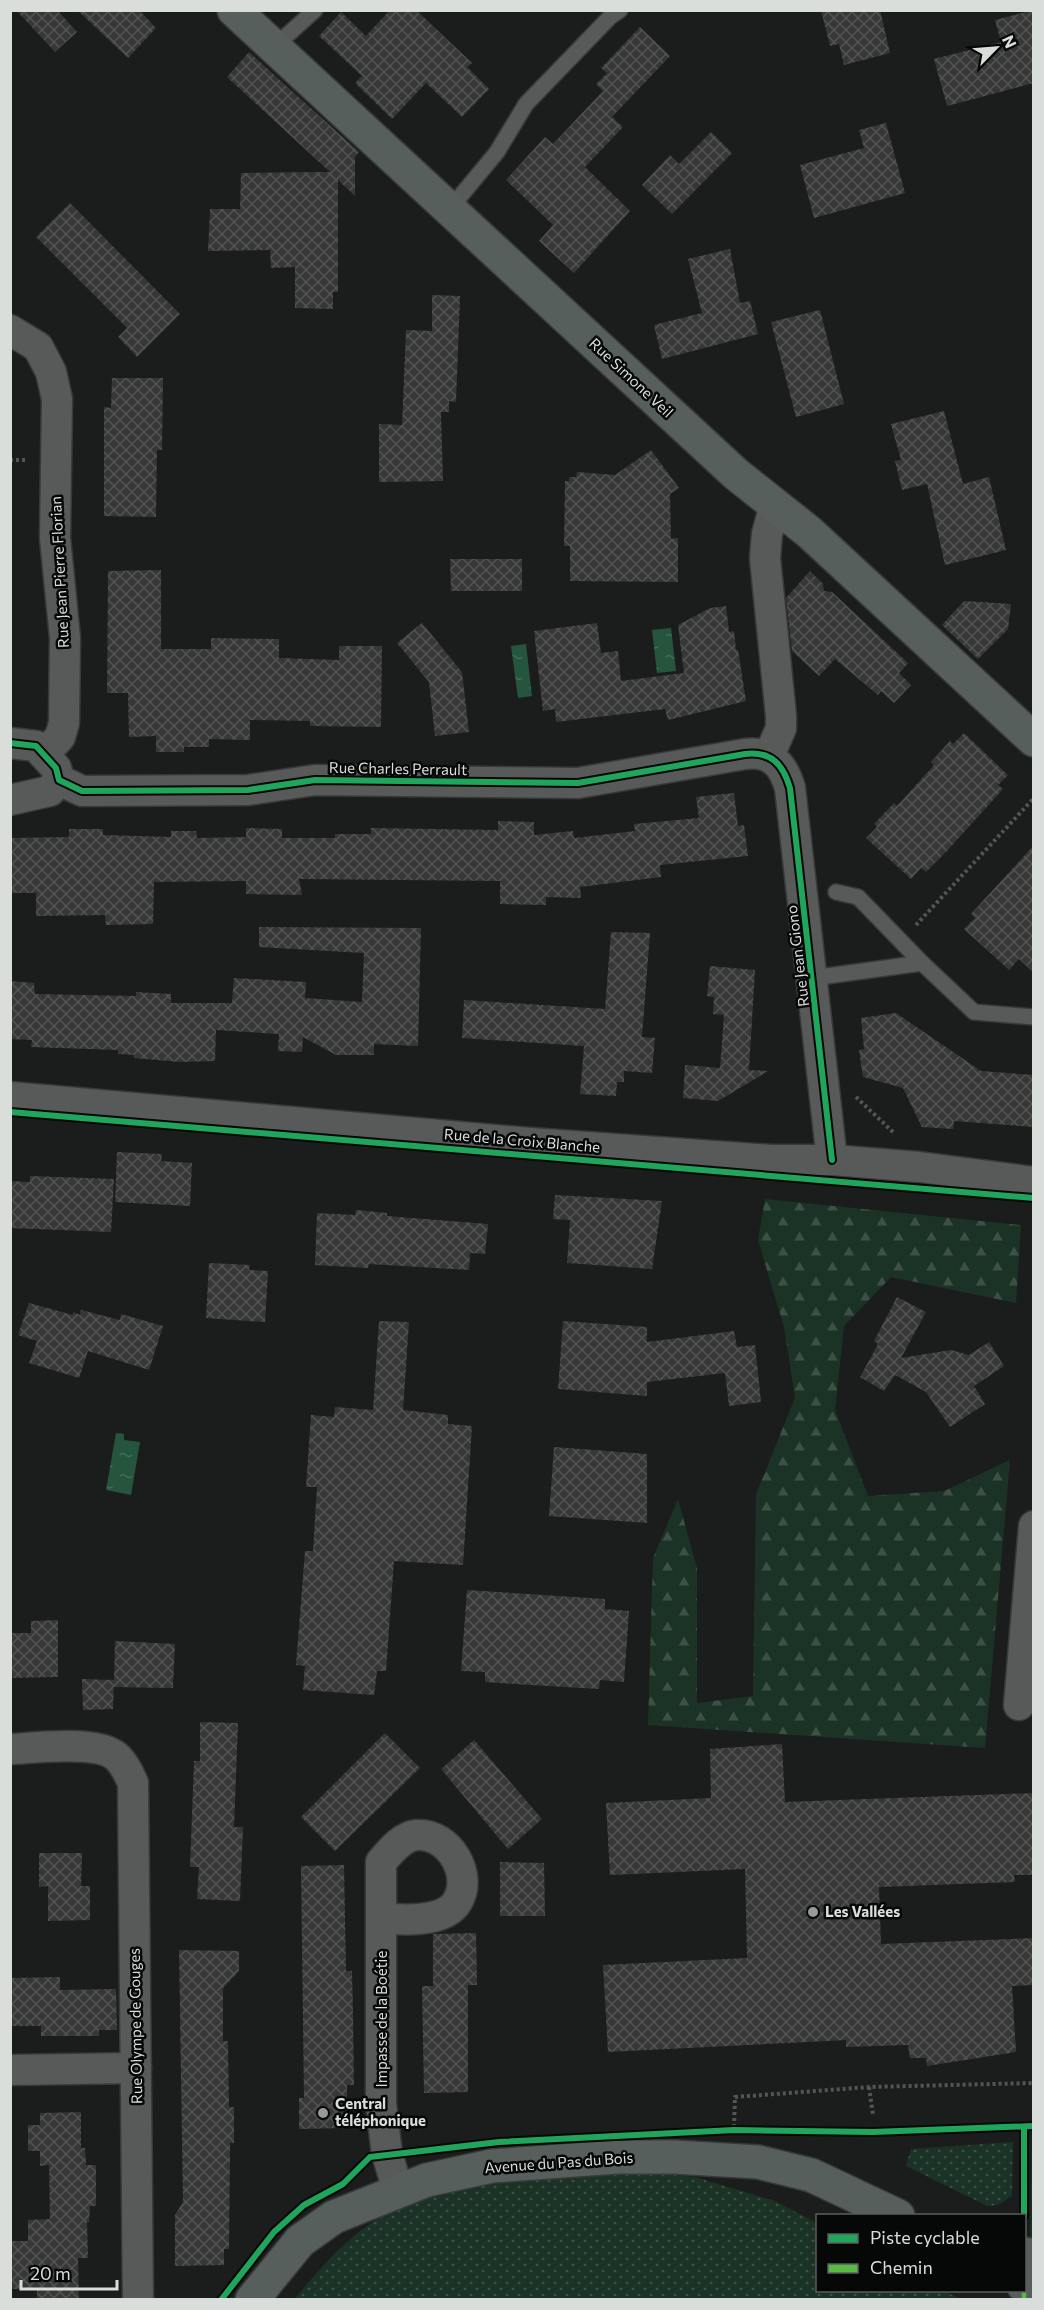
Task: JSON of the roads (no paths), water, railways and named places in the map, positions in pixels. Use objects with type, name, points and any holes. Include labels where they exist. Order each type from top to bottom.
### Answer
[{"type":"main road","name":"Rue Simone Veil","points":[[234,10],[736,474],[841,561],[1034,740]]},
{"type":"main road","name":"Avenue du Pas du Bois","points":[[252,2300],[286,2257],[316,2228],[352,2208],[398,2190],[456,2173],[526,2162],[617,2157],[726,2159],[758,2162],[811,2175],[894,2214]]},
{"type":"street","name":"Rue Jean Pierre Florian","points":[[10,330],[38,347],[51,372],[57,399],[55,538],[64,629],[64,723],[60,737],[45,753]]},
{"type":"street","points":[[769,756],[781,728],[765,558],[767,534],[775,505]]},
{"type":"street","points":[[10,743],[36,746],[45,753],[56,768],[59,780],[50,790],[10,800]]},
{"type":"street","name":"Rue Charles Perrault","points":[[59,780],[82,791],[248,790],[315,780],[578,783],[745,754],[769,756]]},
{"type":"street","name":"Rue Jean Giono","points":[[769,756],[783,769],[790,788],[832,1160]]},
{"type":"street","name":"Rue de la Croix Blanche","points":[[10,1096],[530,1143],[771,1160],[832,1160],[919,1167],[1034,1182]]},
{"type":"street","points":[[1019,1705],[1034,1526]]},
{"type":"street","name":"Rue Olympe de Gouges","points":[[10,1749],[91,1747],[117,1757],[132,1783],[138,2300]]},
{"type":"street","name":"Impasse de la Boétie","points":[[382,1918],[381,2104],[387,2154],[398,2190]]},
{"type":"street","points":[[10,2070],[136,2068]]},
{"type":"lane","points":[[274,47],[315,10]]},
{"type":"lane","points":[[449,210],[497,152],[526,104],[610,17],[620,10]]},
{"type":"lane","points":[[836,892],[858,897],[922,963],[974,1012],[1034,1017]]},
{"type":"lane","points":[[812,978],[922,963]]},
{"type":"water","points":[[671,628],[676,671],[657,673],[652,630]]},
{"type":"water","points":[[526,644],[532,696],[518,698],[511,646]]},
{"type":"water","points":[[116,1433],[124,1434],[124,1440],[140,1442],[131,1495],[106,1490]]},
{"type":"place","name":"Les Vallées","points":[[813,1912]]},
{"type":"place","name":"Central téléphonique","points":[[323,2113]]}]
